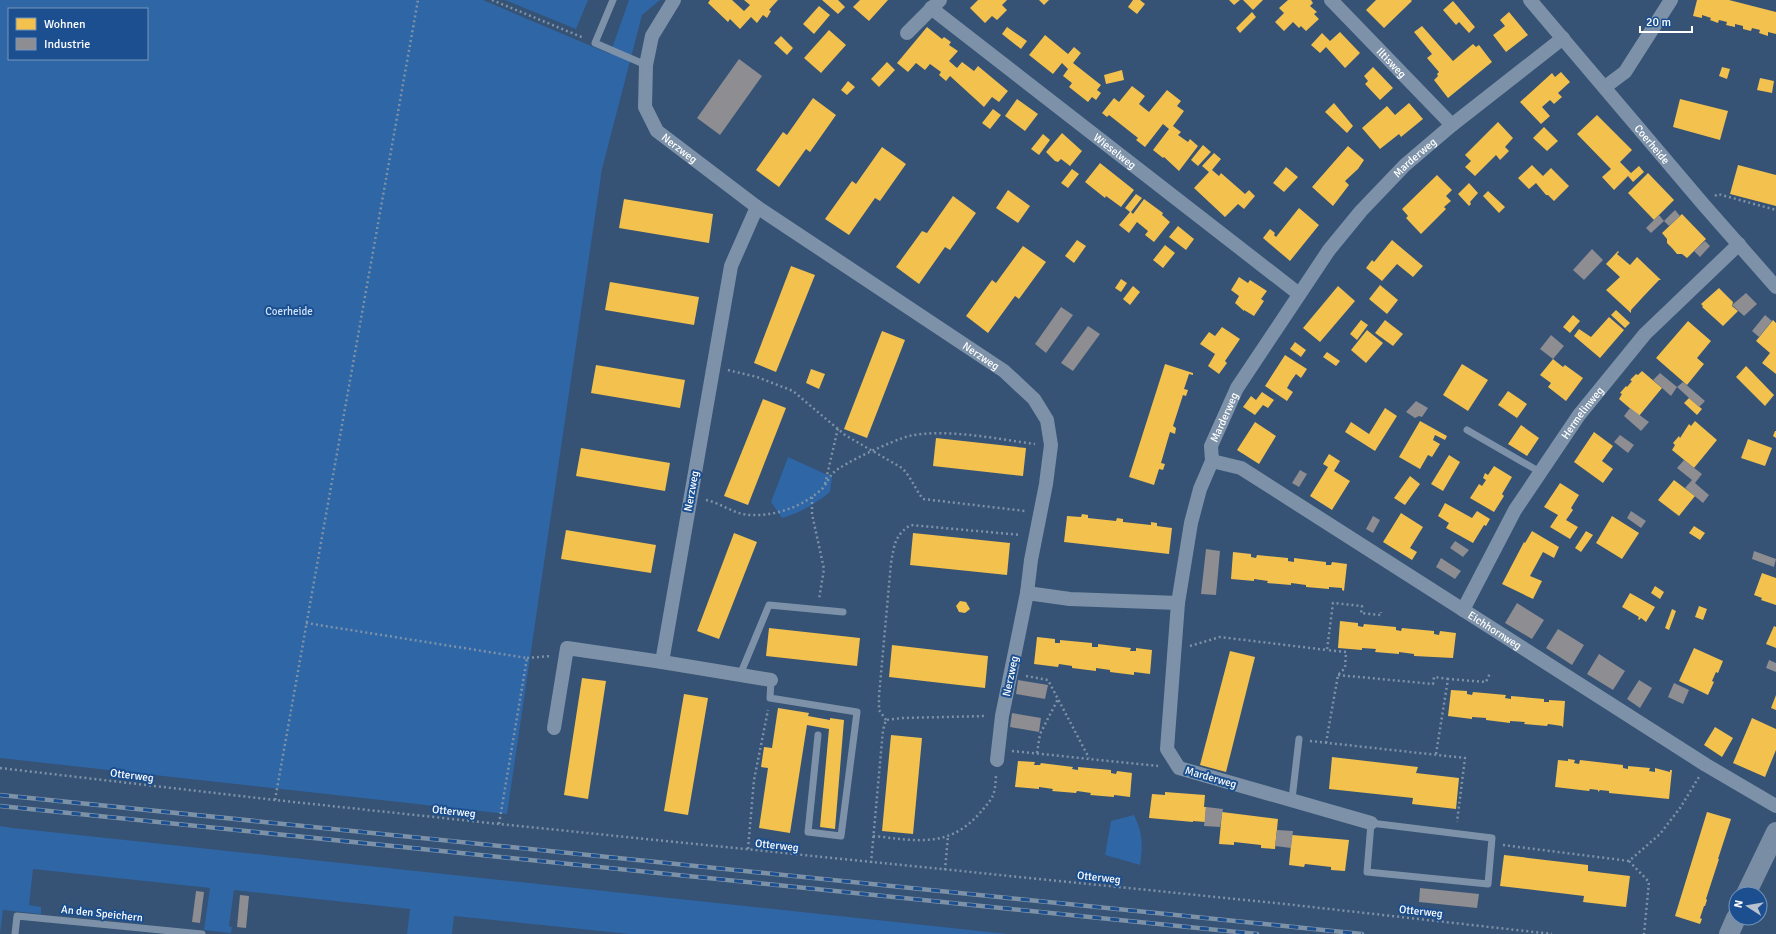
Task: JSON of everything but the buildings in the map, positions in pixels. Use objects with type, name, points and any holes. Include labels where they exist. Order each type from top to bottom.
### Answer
[{"type":"street","name":"Nerzweg","points":[[674,0],[652,36],[646,65],[645,107],[657,131],[757,206],[1004,371],[1034,399],[1047,420],[1051,446],[1041,515],[1035,538],[1027,593],[1002,716],[997,755]]},
{"type":"street","name":"Iltisweg","points":[[1332,0],[1452,125]]},
{"type":"street","name":"Coerheide","points":[[1530,0],[1703,204],[1776,287]]},
{"type":"street","points":[[1605,87],[1625,72],[1670,0]]},
{"type":"street","points":[[907,33],[936,4]]},
{"type":"street","name":"Wieselweg","points":[[936,4],[1299,294]]},
{"type":"street","name":"Marderweg","points":[[1371,823],[1292,799],[1179,768],[1167,749],[1178,603],[1191,523],[1200,489],[1212,461],[1211,446],[1237,388],[1329,250],[1361,211],[1405,165],[1452,125],[1563,38]]},
{"type":"street","name":"Nerzweg","points":[[662,662],[731,266],[757,206]]},
{"type":"street","name":"Hermelinweg","points":[[1463,610],[1515,510],[1579,415],[1645,334],[1739,244]]},
{"type":"street","name":"Eichhornweg","points":[[1212,461],[1241,468],[1706,765],[1776,806]]},
{"type":"street","points":[[1027,593],[1070,599],[1178,603]]},
{"type":"street","points":[[554,728],[567,648],[771,680]]},
{"type":"street","points":[[1750,886],[1776,832]]},
{"type":"lane","points":[[613,0],[595,43],[646,65]]},
{"type":"lane","points":[[1467,430],[1540,472]]},
{"type":"lane","points":[[740,675],[769,605],[843,612]]},
{"type":"lane","points":[[771,680],[770,698],[857,712],[841,836],[808,832],[818,735]]},
{"type":"lane","points":[[1292,799],[1299,739]]},
{"type":"lane","points":[[1371,823],[1492,838],[1488,884],[1367,872],[1371,823]]},
{"type":"lane","name":"An den Speichern","points":[[15,934],[17,916],[202,934]]},
{"type":"path","points":[[275,800],[418,0]]},
{"type":"path","points":[[492,0],[595,43]]},
{"type":"path","points":[[1703,204],[1718,194],[1776,210]]},
{"type":"path","points":[[714,367],[757,378],[793,391],[845,434],[902,468],[909,475],[917,492],[923,499],[1022,511],[1041,515]]},
{"type":"path","points":[[824,486],[838,428]]},
{"type":"path","points":[[690,497],[715,502],[738,513],[750,515],[785,511],[812,497],[824,486],[833,473],[845,464],[908,437],[935,432],[1051,446]]},
{"type":"path","points":[[812,497],[812,514],[824,569],[817,609]]},
{"type":"path","points":[[886,720],[879,710],[879,696],[891,563],[894,545],[901,531],[911,525],[1035,538]]},
{"type":"path","points":[[1327,650],[1333,603],[1362,606],[1361,613],[1381,615],[1381,612]]},
{"type":"path","points":[[306,623],[527,658],[546,656],[565,659]]},
{"type":"path","points":[[1174,645],[1191,646],[1220,637],[1346,652],[1345,668],[1338,675],[1326,743]]},
{"type":"path","points":[[499,824],[527,658]]},
{"type":"path","points":[[1011,673],[1048,680],[1089,759]]},
{"type":"path","points":[[1338,675],[1433,684],[1434,677],[1486,682],[1490,673]]},
{"type":"path","points":[[1436,754],[1448,678]]},
{"type":"path","points":[[748,850],[754,780],[770,698]]},
{"type":"path","points":[[1037,753],[1040,734],[1058,699]]},
{"type":"path","points":[[886,720],[902,718],[1002,716]]},
{"type":"path","points":[[871,863],[883,730],[886,720]]},
{"type":"path","points":[[1299,739],[1465,758],[1457,829]]},
{"type":"path","points":[[873,836],[916,841],[943,838],[962,830],[988,804],[995,794],[997,755],[1037,753],[1179,768]]},
{"type":"path","points":[[1629,861],[1660,834],[1680,808],[1706,765]]},
{"type":"path","name":"Otterweg","points":[[0,768],[499,824],[1285,904],[1552,934]]},
{"type":"path","points":[[945,870],[948,836]]},
{"type":"path","points":[[1501,845],[1629,861],[1649,882],[1644,934]]},
{"type":"green space","name":"Coerheide","points":[[0,0],[483,0],[610,54],[629,0],[660,0],[642,15],[602,169],[507,814],[0,758]]},
{"type":"green space","points":[[505,0],[588,0],[576,29]]},
{"type":"green space","points":[[788,457],[832,477],[830,492],[807,508],[782,518],[771,502]]},
{"type":"green space","points":[[1134,815],[1142,840],[1140,865],[1105,855],[1111,821]]},
{"type":"green space","points":[[0,826],[1008,934],[629,934],[454,916],[452,934],[407,934],[410,909],[234,890],[229,926],[232,927],[231,933],[204,930],[210,888],[33,869],[29,905],[41,907],[41,914],[3,910],[0,934]]},
{"type":"railway","points":[[0,795],[1362,934]]},
{"type":"railway","points":[[0,806],[1257,934]]}]
